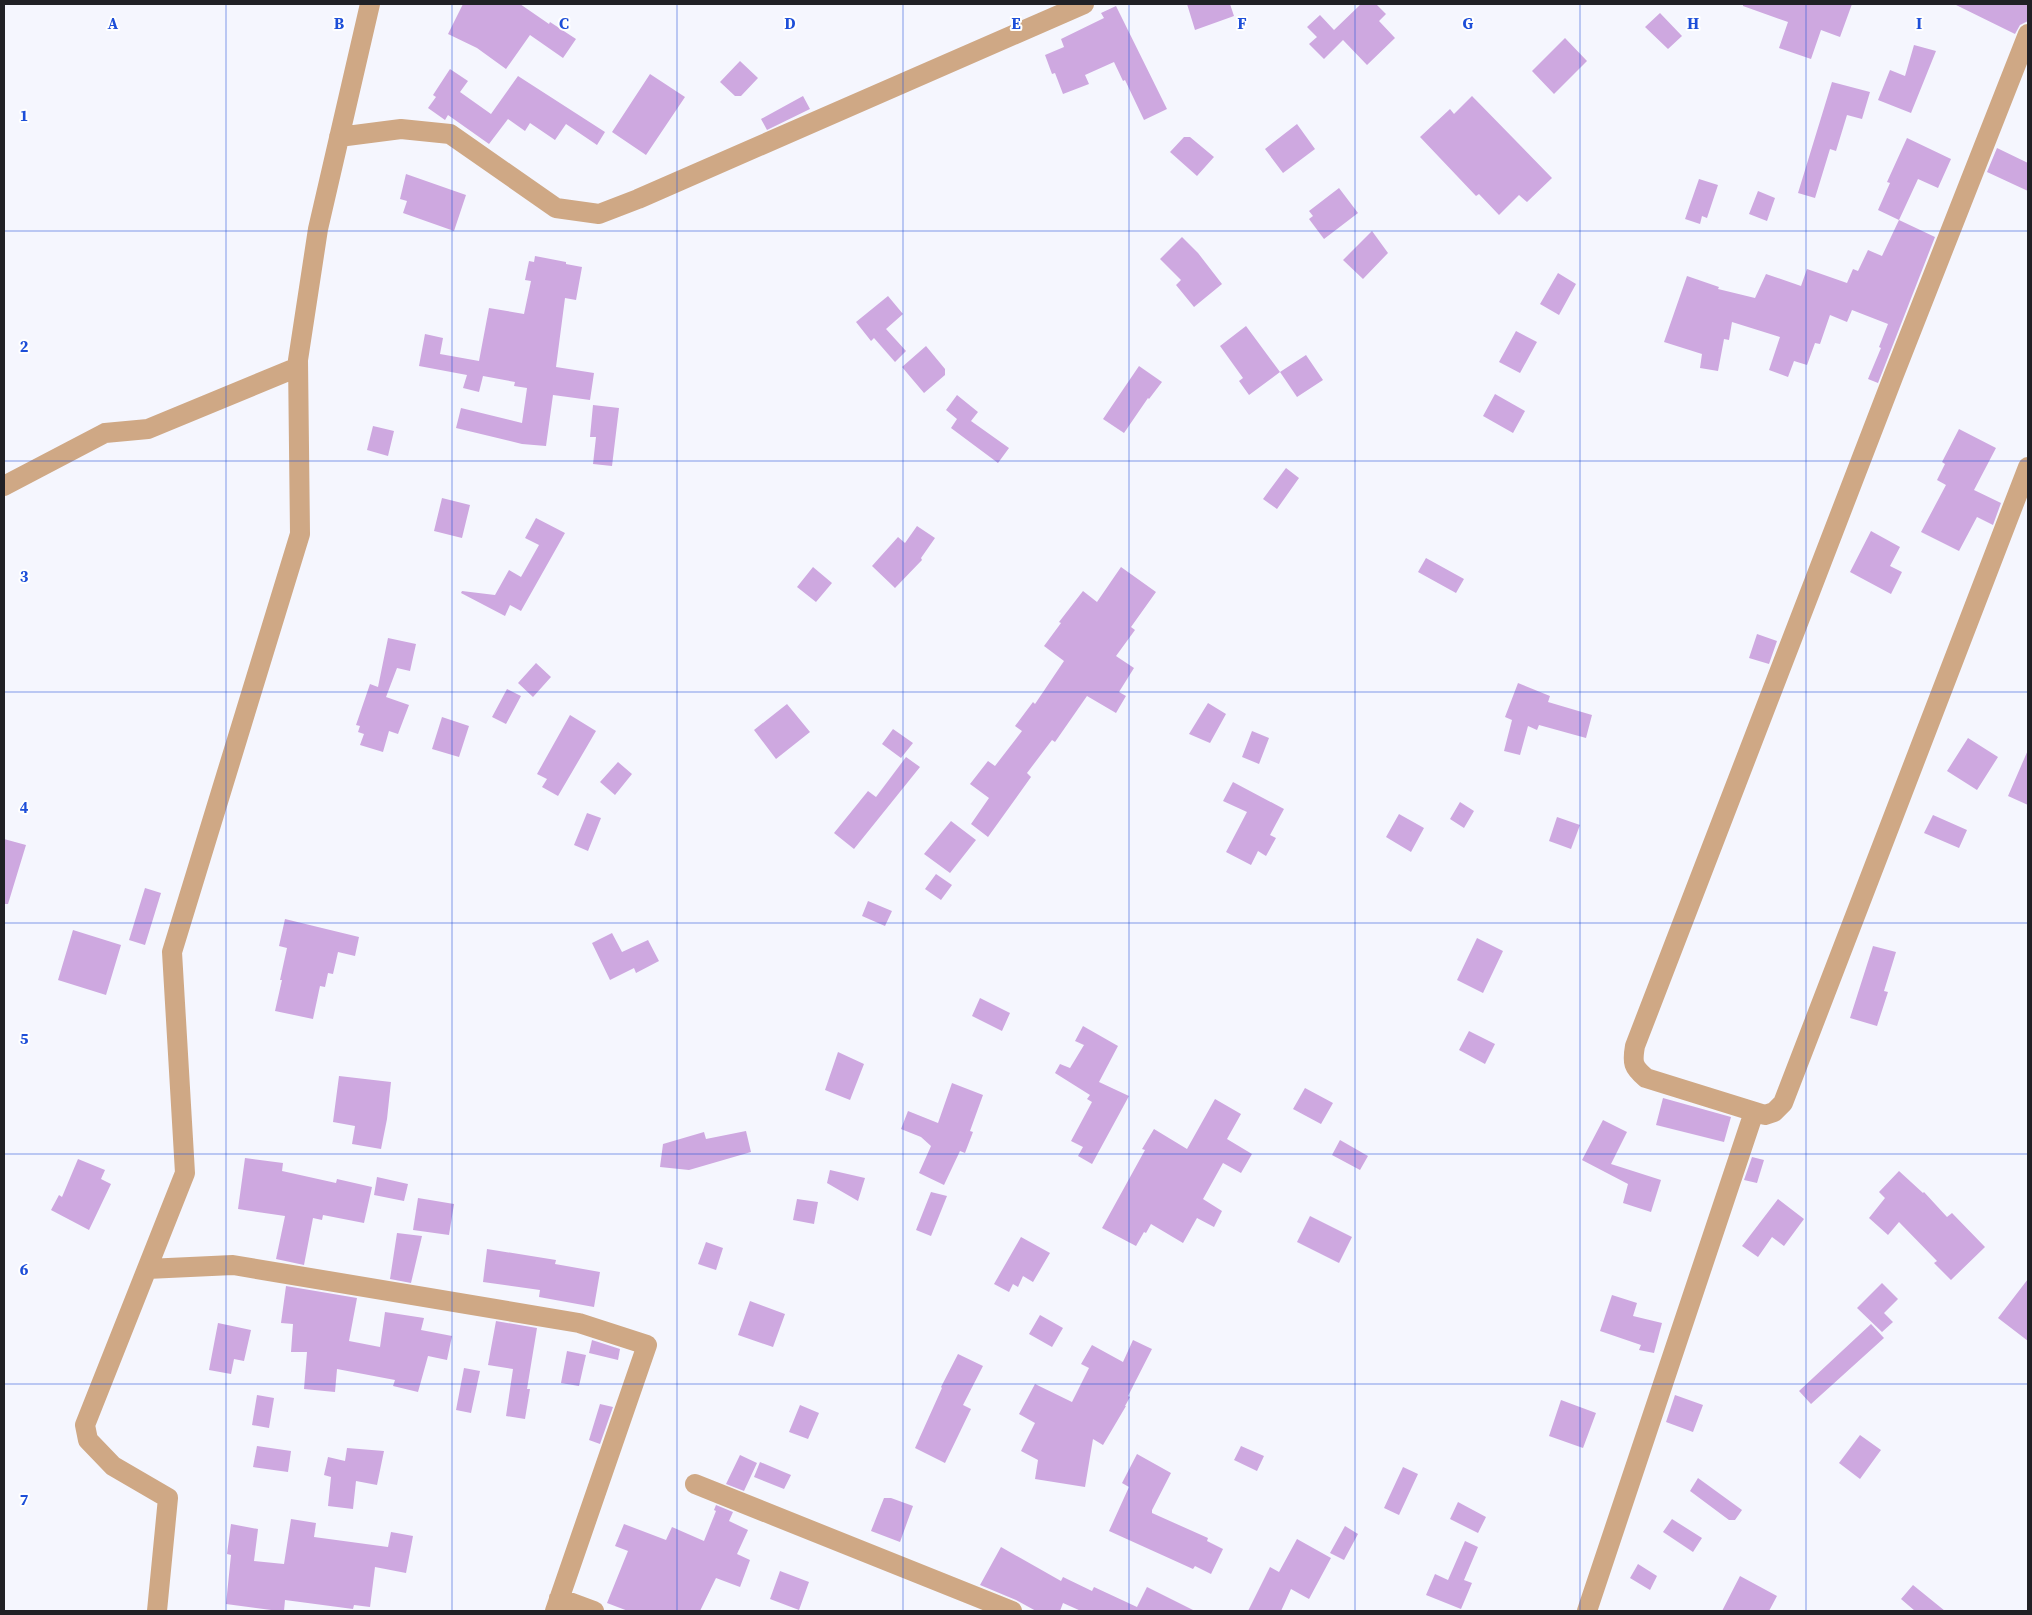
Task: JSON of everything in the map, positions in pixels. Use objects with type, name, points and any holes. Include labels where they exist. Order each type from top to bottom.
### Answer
[{"type":"street","points":[[157,1611],[168,1498],[113,1466],[88,1440],[85,1425],[185,1173],[172,952],[300,534],[298,367],[318,229],[370,4]]},
{"type":"street","points":[[339,137],[401,130],[450,134],[556,208],[599,214],[638,199],[1084,4]]},
{"type":"street","points":[[2028,34],[1893,377],[1635,1046],[1632,1060],[1636,1070],[1646,1078],[1765,1115],[1774,1112],[1783,1103],[2028,467]]},
{"type":"street","points":[[4,486],[105,434],[148,429],[298,367]]},
{"type":"street","points":[[1587,1611],[1754,1112]]},
{"type":"street","points":[[147,1269],[232,1265],[579,1323],[648,1345],[557,1604],[594,1611]]},
{"type":"street","points":[[695,1484],[1012,1611]]},
{"type":"building","points":[[463,4],[520,4],[549,24],[550,22],[576,39],[563,58],[530,35],[506,69],[477,48],[448,34]]},
{"type":"building","points":[[1187,4],[1230,4],[1234,16],[1195,30]]},
{"type":"building","points":[[1361,4],[1376,4],[1386,14],[1379,21],[1395,38],[1367,65],[1343,40],[1324,59],[1309,44],[1317,37],[1307,27],[1320,15],[1334,30]]},
{"type":"building","points":[[1743,4],[1852,4],[1840,37],[1821,30],[1811,59],[1779,48],[1788,22],[1743,6]]},
{"type":"building","points":[[1954,4],[2028,4],[2028,21],[2020,25],[2015,34]]},
{"type":"building","points":[[1116,6],[1167,109],[1144,120],[1125,80],[1123,81],[1114,62],[1085,75],[1089,84],[1063,94],[1055,73],[1052,74],[1045,55],[1064,47],[1061,39],[1104,18],[1101,13]]},
{"type":"building","points":[[1660,13],[1682,36],[1668,49],[1645,27]]},
{"type":"building","points":[[1565,38],[1587,61],[1554,94],[1532,71]]},
{"type":"building","points":[[1914,45],[1936,51],[1911,113],[1878,100],[1890,70],[1905,76]]},
{"type":"building","points":[[740,61],[758,78],[741,96],[735,96],[720,82]]},
{"type":"building","points":[[450,69],[468,81],[460,92],[491,114],[518,76],[605,132],[597,145],[566,124],[555,140],[530,123],[525,131],[508,119],[489,144],[448,115],[445,120],[428,108],[436,97],[433,95]]},
{"type":"building","points":[[650,74],[685,97],[646,155],[612,132]]},
{"type":"building","points":[[1832,82],[1870,92],[1862,119],[1847,115],[1836,151],[1830,149],[1815,198],[1798,193]]},
{"type":"building","points":[[803,96],[810,109],[767,130],[761,119]]},
{"type":"building","points":[[1472,96],[1552,178],[1527,202],[1519,195],[1499,215],[1479,194],[1476,196],[1420,137],[1450,109],[1454,114]]},
{"type":"building","points":[[1297,124],[1315,149],[1283,173],[1265,149]]},
{"type":"building","points":[[1184,137],[1190,137],[1214,157],[1197,176],[1170,152]]},
{"type":"building","points":[[1907,138],[1951,159],[1938,188],[1918,179],[1899,220],[1878,210],[1890,183],[1887,182]]},
{"type":"building","points":[[1997,148],[2028,163],[2028,191],[1987,172]]},
{"type":"building","points":[[406,174],[466,195],[454,231],[403,213],[407,201],[400,199]]},
{"type":"building","points":[[1699,179],[1718,185],[1707,218],[1702,216],[1700,224],[1685,219]]},
{"type":"building","points":[[1339,188],[1358,213],[1324,239],[1309,219],[1313,216],[1309,211]]},
{"type":"building","points":[[1758,191],[1775,198],[1767,221],[1749,214]]},
{"type":"building","points":[[1899,220],[1935,237],[1878,383],[1868,379],[1881,348],[1879,347],[1888,324],[1852,310],[1847,322],[1830,315],[1820,344],[1815,343],[1807,365],[1794,361],[1788,377],[1769,370],[1780,337],[1732,322],[1729,340],[1724,339],[1718,371],[1700,368],[1702,354],[1664,342],[1687,276],[1719,287],[1718,289],[1755,298],[1766,274],[1801,286],[1807,269],[1847,283],[1853,269],[1858,271],[1868,250],[1882,256]]},
{"type":"building","points":[[1372,231],[1388,253],[1363,279],[1343,260]]},
{"type":"building","points":[[1182,237],[1198,253],[1222,284],[1194,307],[1176,285],[1181,280],[1160,259]]},
{"type":"building","points":[[535,256],[582,267],[576,300],[565,298],[556,367],[594,373],[590,400],[553,395],[546,446],[522,444],[456,428],[461,408],[522,423],[527,388],[514,386],[515,382],[483,376],[479,392],[463,388],[467,375],[419,366],[425,334],[443,338],[440,354],[479,361],[489,308],[524,314],[531,281],[525,280],[529,261],[534,262]]},
{"type":"building","points":[[1558,273],[1576,284],[1559,315],[1540,304]]},
{"type":"building","points":[[888,296],[903,314],[886,329],[906,351],[895,362],[874,338],[871,341],[856,322]]},
{"type":"building","points":[[1246,326],[1280,372],[1249,395],[1239,381],[1243,378],[1220,346]]},
{"type":"building","points":[[1516,331],[1537,342],[1520,373],[1499,362]]},
{"type":"building","points":[[926,346],[945,369],[945,375],[924,393],[902,367]]},
{"type":"building","points":[[1306,355],[1323,380],[1297,397],[1280,372]]},
{"type":"building","points":[[1139,366],[1162,382],[1148,398],[1124,433],[1103,419]]},
{"type":"building","points":[[1495,394],[1525,411],[1513,433],[1483,416]]},
{"type":"building","points":[[957,395],[978,412],[971,421],[1009,448],[998,463],[951,428],[957,419],[946,410]]},
{"type":"building","points":[[593,405],[619,408],[612,466],[593,464],[596,437],[590,437]]},
{"type":"building","points":[[373,426],[394,431],[388,456],[367,450]]},
{"type":"building","points":[[1959,429],[1996,448],[1974,490],[2001,503],[1993,525],[1977,517],[1959,551],[1921,532],[1946,485],[1937,480],[1945,464],[1942,462]]},
{"type":"building","points":[[1286,468],[1299,478],[1277,509],[1263,499]]},
{"type":"building","points":[[442,498],[470,505],[462,538],[434,531]]},
{"type":"building","points":[[536,518],[565,533],[521,611],[510,605],[505,616],[461,593],[462,591],[495,595],[509,570],[521,577],[539,545],[525,538]]},
{"type":"building","points":[[917,526],[935,538],[921,558],[922,560],[895,588],[872,566],[898,537],[905,543]]},
{"type":"building","points":[[1871,531],[1900,547],[1890,566],[1902,572],[1891,594],[1850,572]]},
{"type":"building","points":[[1426,558],[1464,579],[1456,593],[1418,572]]},
{"type":"building","points":[[813,567],[832,583],[816,602],[797,587]]},
{"type":"building","points":[[1121,567],[1156,592],[1131,627],[1135,630],[1116,656],[1134,668],[1119,692],[1126,696],[1116,713],[1087,696],[1055,742],[1052,740],[1027,773],[1031,777],[988,837],[971,824],[989,798],[970,784],[988,761],[995,766],[1022,731],[1015,726],[1033,702],[1035,704],[1064,661],[1044,646],[1061,623],[1059,622],[1083,591],[1097,602]]},
{"type":"building","points":[[1757,634],[1777,641],[1769,664],[1749,658]]},
{"type":"building","points":[[388,638],[416,644],[410,671],[397,668],[386,697],[409,705],[398,734],[389,731],[383,752],[360,745],[364,734],[358,732],[360,726],[356,725],[370,684],[378,687]]},
{"type":"building","points":[[536,663],[551,677],[533,697],[518,683]]},
{"type":"building","points":[[1518,683],[1550,696],[1548,702],[1592,715],[1586,738],[1539,725],[1537,730],[1528,726],[1520,755],[1504,751],[1512,720],[1505,717]]},
{"type":"building","points":[[507,689],[521,696],[506,724],[492,717]]},
{"type":"building","points":[[1208,703],[1226,714],[1210,743],[1189,734]]},
{"type":"building","points":[[787,704],[810,732],[776,759],[754,730]]},
{"type":"building","points":[[570,715],[596,731],[558,796],[542,787],[547,779],[537,774]]},
{"type":"building","points":[[442,717],[469,726],[459,757],[432,749]]},
{"type":"building","points":[[893,729],[913,743],[901,758],[882,744]]},
{"type":"building","points":[[1252,731],[1269,738],[1259,764],[1242,757]]},
{"type":"building","points":[[1968,738],[1998,757],[1977,790],[1947,771]]},
{"type":"building","points":[[2028,750],[2028,805],[2008,796]]},
{"type":"building","points":[[906,757],[920,767],[854,849],[834,833],[868,791],[876,797]]},
{"type":"building","points":[[618,762],[632,774],[615,795],[600,782]]},
{"type":"building","points":[[1233,782],[1284,809],[1270,835],[1276,838],[1266,856],[1258,851],[1251,865],[1226,852],[1247,812],[1223,801]]},
{"type":"building","points":[[1460,802],[1474,811],[1464,828],[1450,819]]},
{"type":"building","points":[[587,813],[601,818],[588,851],[574,845]]},
{"type":"building","points":[[1399,814],[1424,828],[1411,852],[1386,837]]},
{"type":"building","points":[[1933,815],[1967,830],[1959,848],[1924,833]]},
{"type":"building","points":[[1557,817],[1580,825],[1571,849],[1549,841]]},
{"type":"building","points":[[951,821],[976,840],[950,873],[924,854]]},
{"type":"building","points":[[4,839],[26,845],[8,904],[4,904]]},
{"type":"building","points":[[936,874],[952,885],[941,900],[925,889]]},
{"type":"building","points":[[145,888],[161,893],[145,945],[129,940]]},
{"type":"building","points":[[868,901],[892,911],[885,926],[862,916]]},
{"type":"building","points":[[285,919],[359,937],[355,956],[338,952],[333,974],[328,973],[325,987],[320,986],[313,1019],[275,1011],[287,948],[279,946]]},
{"type":"building","points":[[73,930],[121,945],[106,995],[58,980]]},
{"type":"building","points":[[612,933],[622,952],[648,940],[659,961],[636,973],[634,968],[610,980],[592,943]]},
{"type":"building","points":[[1477,938],[1503,951],[1483,993],[1457,980]]},
{"type":"building","points":[[1873,946],[1896,952],[1884,991],[1888,992],[1877,1026],[1850,1018]]},
{"type":"building","points":[[980,998],[1010,1013],[1002,1031],[972,1016]]},
{"type":"building","points":[[1083,1026],[1118,1046],[1099,1082],[1129,1096],[1092,1164],[1078,1156],[1083,1147],[1071,1141],[1092,1102],[1087,1099],[1090,1095],[1055,1073],[1060,1064],[1070,1068],[1084,1045],[1075,1041]]},
{"type":"building","points":[[1469,1031],[1495,1044],[1485,1064],[1459,1050]]},
{"type":"building","points":[[838,1052],[864,1064],[850,1100],[825,1090]]},
{"type":"building","points":[[339,1076],[391,1082],[387,1119],[381,1149],[352,1144],[355,1126],[333,1122]]},
{"type":"building","points":[[952,1083],[983,1095],[970,1131],[973,1132],[965,1153],[960,1151],[944,1185],[919,1173],[931,1146],[921,1137],[901,1129],[908,1111],[938,1123]]},
{"type":"building","points":[[1305,1088],[1333,1103],[1321,1124],[1293,1109]]},
{"type":"building","points":[[1663,1098],[1731,1117],[1724,1142],[1656,1125]]},
{"type":"building","points":[[1215,1099],[1241,1114],[1227,1139],[1252,1154],[1241,1173],[1223,1163],[1203,1199],[1222,1211],[1214,1227],[1197,1218],[1183,1243],[1151,1224],[1136,1246],[1102,1228],[1145,1150],[1142,1149],[1154,1129],[1187,1149]]},
{"type":"building","points":[[1603,1120],[1627,1132],[1611,1164],[1661,1180],[1651,1212],[1623,1203],[1628,1184],[1582,1160]]},
{"type":"building","points":[[746,1131],[751,1152],[689,1170],[660,1167],[663,1144],[704,1132],[706,1139]]},
{"type":"building","points":[[1340,1140],[1368,1156],[1360,1170],[1332,1155]]},
{"type":"building","points":[[1752,1157],[1764,1160],[1757,1183],[1744,1180]]},
{"type":"building","points":[[245,1158],[283,1163],[282,1171],[336,1183],[337,1179],[372,1187],[364,1223],[323,1215],[322,1220],[313,1218],[304,1265],[276,1259],[285,1216],[238,1209]]},
{"type":"building","points":[[78,1159],[105,1170],[101,1179],[111,1184],[89,1230],[51,1210],[59,1195],[62,1197]]},
{"type":"building","points":[[830,1170],[865,1178],[858,1201],[827,1183]]},
{"type":"building","points":[[1899,1171],[1924,1192],[1947,1217],[1952,1213],[1985,1247],[1951,1280],[1934,1263],[1937,1261],[1899,1222],[1888,1235],[1869,1218],[1885,1198],[1879,1192]]},
{"type":"building","points":[[377,1177],[408,1184],[404,1201],[374,1195]]},
{"type":"building","points":[[931,1192],[947,1196],[931,1236],[916,1230]]},
{"type":"building","points":[[418,1198],[454,1204],[449,1235],[413,1230]]},
{"type":"building","points":[[797,1199],[818,1202],[814,1224],[793,1220]]},
{"type":"building","points":[[1778,1199],[1804,1219],[1784,1246],[1772,1237],[1758,1257],[1742,1246]]},
{"type":"building","points":[[1310,1216],[1352,1237],[1339,1263],[1297,1242]]},
{"type":"building","points":[[397,1233],[422,1236],[411,1283],[390,1279]]},
{"type":"building","points":[[1021,1237],[1050,1253],[1033,1282],[1023,1276],[1018,1287],[1013,1284],[1009,1292],[994,1284]]},
{"type":"building","points":[[706,1242],[723,1248],[716,1270],[698,1264]]},
{"type":"building","points":[[487,1249],[556,1260],[555,1264],[600,1272],[594,1307],[539,1297],[540,1290],[483,1282]]},
{"type":"building","points":[[2028,1279],[2028,1341],[1998,1318]]},
{"type":"building","points":[[1882,1283],[1898,1299],[1884,1313],[1893,1322],[1882,1332],[1857,1308]]},
{"type":"building","points":[[286,1286],[357,1298],[349,1341],[380,1347],[385,1312],[424,1318],[421,1330],[452,1336],[447,1360],[428,1356],[418,1392],[393,1386],[395,1380],[337,1369],[335,1392],[304,1389],[307,1352],[291,1352],[293,1324],[281,1323]]},
{"type":"building","points":[[1612,1295],[1637,1303],[1633,1316],[1662,1323],[1654,1353],[1639,1350],[1641,1345],[1600,1331]]},
{"type":"building","points":[[750,1301],[785,1314],[773,1347],[738,1335]]},
{"type":"building","points":[[1040,1315],[1063,1328],[1052,1347],[1029,1334]]},
{"type":"building","points":[[496,1321],[537,1328],[527,1389],[530,1389],[525,1419],[506,1416],[513,1369],[488,1365]]},
{"type":"building","points":[[218,1323],[251,1330],[244,1361],[234,1359],[231,1374],[209,1370]]},
{"type":"building","points":[[1871,1324],[1884,1338],[1811,1404],[1799,1391]]},
{"type":"building","points":[[592,1340],[620,1349],[618,1360],[589,1353]]},
{"type":"building","points":[[1133,1340],[1152,1349],[1128,1396],[1130,1397],[1126,1406],[1103,1445],[1093,1439],[1085,1487],[1035,1479],[1038,1460],[1021,1451],[1035,1423],[1019,1414],[1035,1384],[1072,1402],[1089,1368],[1081,1364],[1092,1345],[1123,1362]]},
{"type":"building","points":[[567,1351],[586,1355],[579,1386],[561,1383]]},
{"type":"building","points":[[958,1354],[983,1366],[963,1405],[971,1409],[945,1463],[915,1448],[941,1387]]},
{"type":"building","points":[[464,1368],[480,1371],[471,1413],[456,1410]]},
{"type":"building","points":[[257,1395],[274,1398],[269,1428],[252,1425]]},
{"type":"building","points":[[1675,1395],[1703,1405],[1693,1432],[1666,1422]]},
{"type":"building","points":[[1561,1400],[1596,1413],[1583,1448],[1549,1436]]},
{"type":"building","points":[[600,1404],[613,1407],[600,1444],[589,1440]]},
{"type":"building","points":[[800,1405],[819,1413],[808,1439],[789,1432]]},
{"type":"building","points":[[1860,1435],[1881,1450],[1860,1479],[1839,1463]]},
{"type":"building","points":[[257,1446],[291,1451],[288,1472],[253,1467]]},
{"type":"building","points":[[1241,1446],[1264,1456],[1257,1471],[1234,1460]]},
{"type":"building","points":[[347,1448],[384,1451],[377,1485],[356,1481],[353,1509],[328,1506],[331,1477],[324,1475],[328,1457],[345,1461]]},
{"type":"building","points":[[1137,1454],[1171,1473],[1152,1513],[1208,1538],[1207,1541],[1223,1549],[1211,1574],[1195,1566],[1193,1569],[1109,1531],[1129,1487],[1122,1483]]},
{"type":"building","points":[[740,1455],[757,1463],[744,1491],[726,1484]]},
{"type":"building","points":[[760,1462],[791,1475],[784,1489],[754,1477]]},
{"type":"building","points":[[1403,1467],[1418,1474],[1399,1515],[1384,1508]]},
{"type":"building","points":[[1698,1478],[1742,1510],[1735,1520],[1729,1520],[1690,1491]]},
{"type":"building","points":[[884,1498],[891,1498],[913,1506],[900,1542],[871,1531]]},
{"type":"building","points":[[1458,1502],[1486,1517],[1478,1533],[1450,1519]]},
{"type":"building","points":[[716,1505],[733,1512],[729,1521],[748,1530],[737,1554],[750,1560],[740,1587],[716,1578],[700,1611],[628,1611],[607,1603],[628,1551],[615,1546],[624,1524],[666,1540],[672,1527],[704,1541],[716,1511],[714,1510]]},
{"type":"building","points":[[291,1519],[316,1523],[314,1537],[388,1547],[391,1532],[413,1536],[406,1573],[375,1567],[370,1607],[354,1605],[353,1609],[285,1600],[284,1611],[279,1611],[226,1604],[231,1555],[227,1554],[231,1524],[258,1529],[254,1561],[284,1564]]},
{"type":"building","points":[[1672,1519],[1702,1538],[1693,1552],[1663,1532]]},
{"type":"building","points":[[1345,1526],[1358,1534],[1344,1560],[1330,1553]]},
{"type":"building","points":[[1297,1539],[1331,1558],[1309,1599],[1291,1589],[1281,1611],[1248,1611],[1270,1567],[1279,1572]]},
{"type":"building","points":[[1465,1541],[1478,1547],[1464,1580],[1472,1583],[1461,1609],[1426,1595],[1435,1574],[1448,1580]]},
{"type":"building","points":[[1001,1547],[1061,1581],[1063,1577],[1092,1591],[1094,1587],[1137,1607],[1147,1587],[1195,1611],[1081,1611],[1063,1603],[1060,1611],[1036,1611],[1016,1600],[980,1585]]},
{"type":"building","points":[[1638,1564],[1657,1576],[1650,1590],[1630,1578]]},
{"type":"building","points":[[780,1571],[809,1582],[799,1610],[770,1599]]},
{"type":"building","points":[[1740,1576],[1777,1596],[1769,1611],[1722,1611]]},
{"type":"building","points":[[1913,1585],[1945,1611],[1915,1611],[1901,1599]]}]
